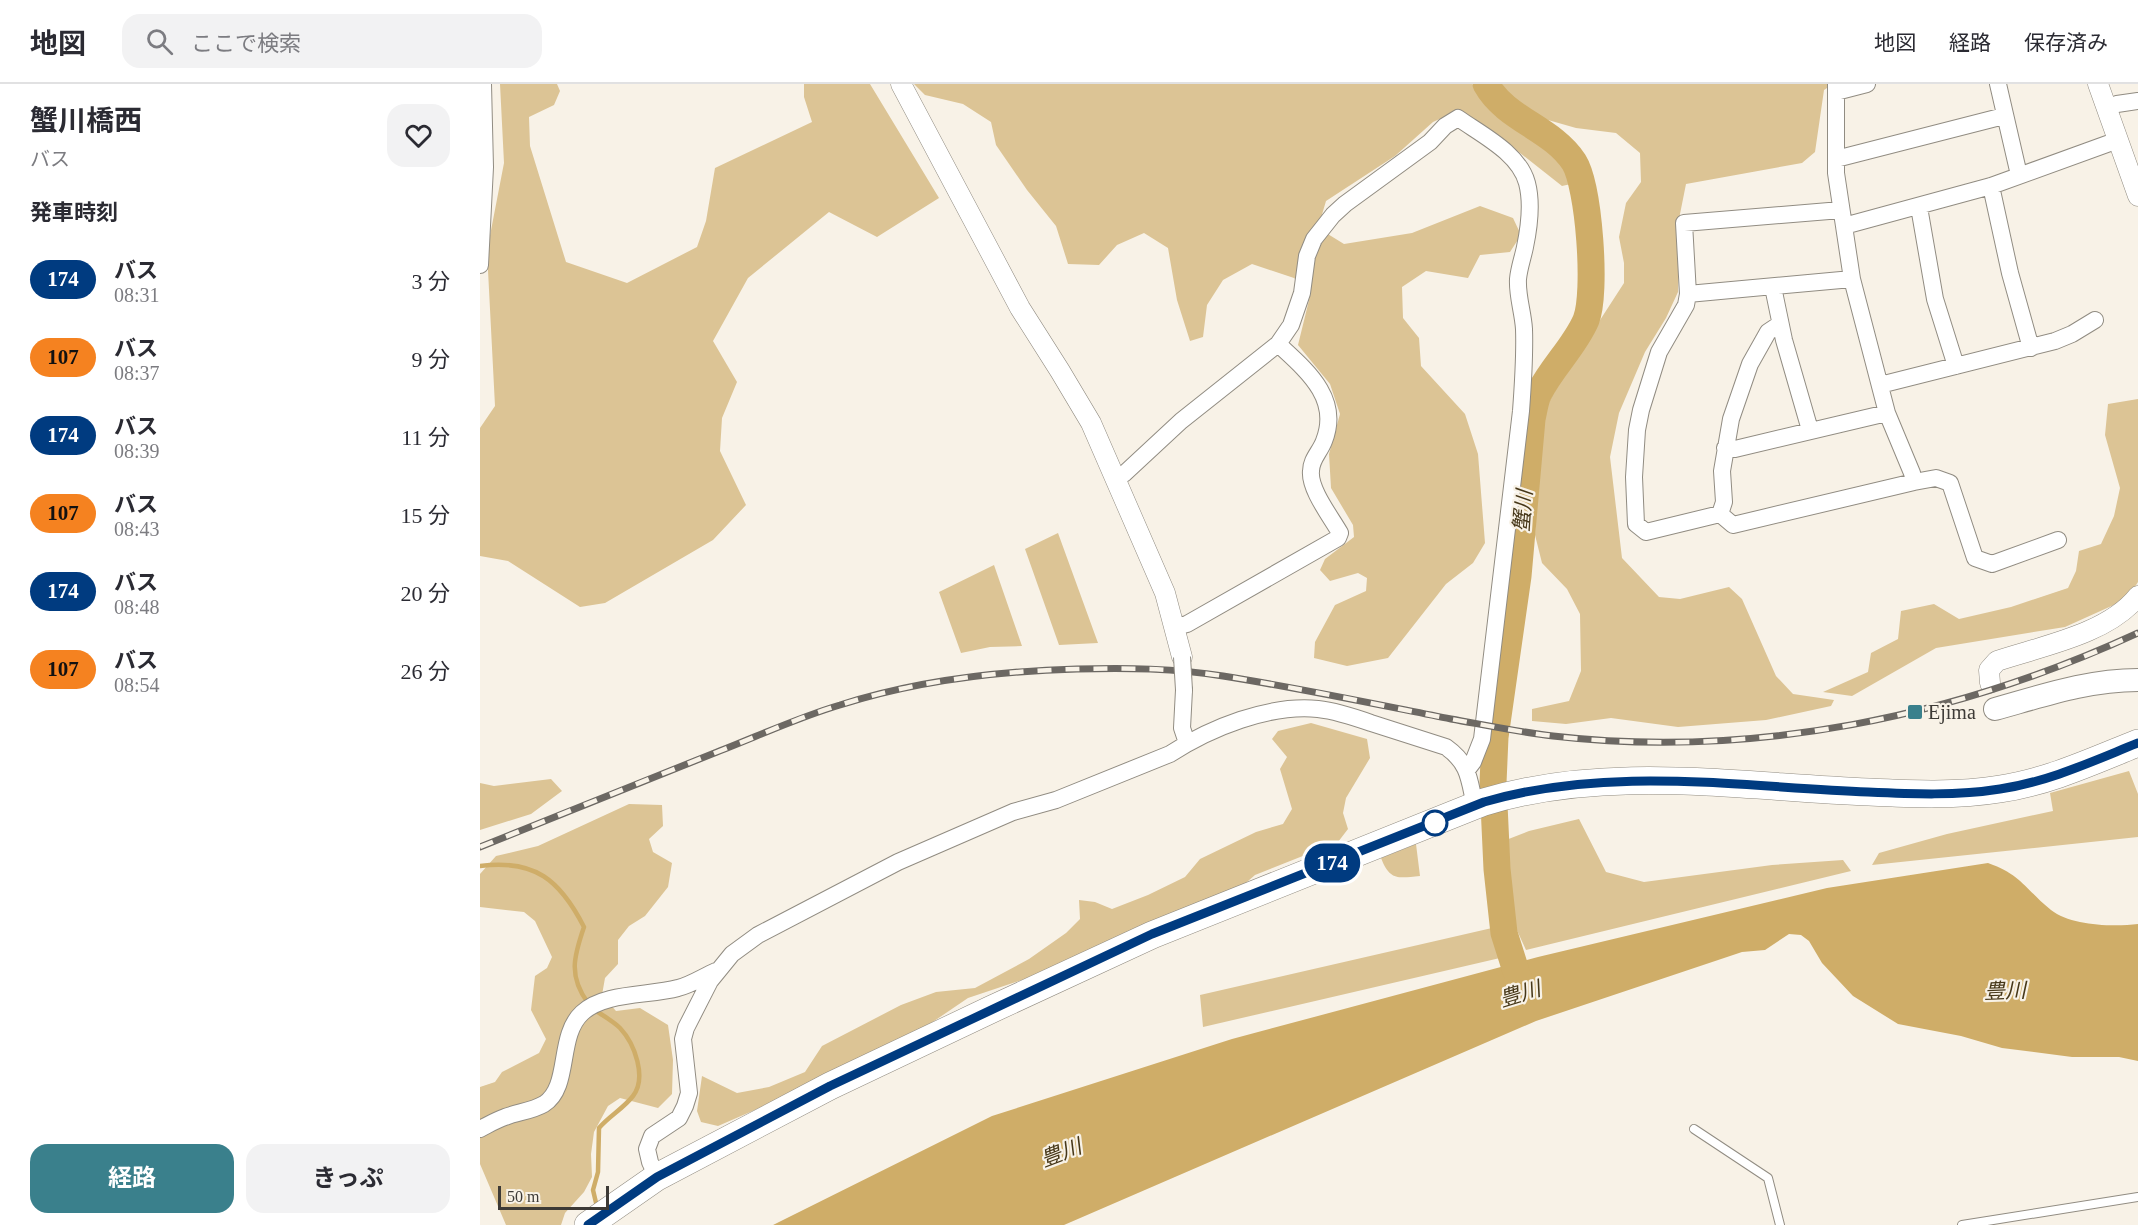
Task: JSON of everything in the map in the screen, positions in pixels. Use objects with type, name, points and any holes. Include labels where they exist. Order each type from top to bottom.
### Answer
[{"type":"highway","points":[[597,1218],[657,1177],[830,1086],[1152,934],[1480,804],[1511,794],[1570,784],[1629,780],[1910,794],[1961,794],[2002,789],[2049,778],[2138,743]]},
{"type":"main road","points":[[1995,709],[2084,684],[2138,680]]},
{"type":"street","points":[[480,265],[485,167],[483,84]]},
{"type":"street","points":[[901,84],[1020,308],[1091,423],[1116,479],[1165,593],[1175,627],[1182,657],[1184,690],[1182,728],[1187,743]]},
{"type":"street","points":[[1867,84],[1836,88],[1836,159],[1852,279],[1887,413],[1914,482]]},
{"type":"street","points":[[1998,84],[2019,175]]},
{"type":"street","points":[[2098,84],[2138,196]]},
{"type":"street","points":[[2107,108],[2138,101]]},
{"type":"street","points":[[1836,159],[2004,116]]},
{"type":"street","points":[[1116,479],[1180,421],[1278,344],[1291,325],[1302,293],[1307,256],[1320,231],[1345,204],[1430,142],[1445,126],[1458,118],[1503,150],[1518,165],[1527,182],[1529,201],[1528,230],[1518,276],[1518,293],[1524,326],[1524,367],[1521,411],[1482,739],[1473,762],[1467,770]]},
{"type":"street","points":[[1720,514],[1646,532],[1636,524],[1634,477],[1637,430],[1641,410],[1659,352],[1686,305],[1688,294],[1684,224],[1843,218],[1919,207],[1991,186],[2118,140]]},
{"type":"street","points":[[1991,186],[2010,273],[2031,348]]},
{"type":"street","points":[[1919,207],[1935,299],[1956,366]]},
{"type":"street","points":[[1688,294],[1852,279]]},
{"type":"street","points":[[1773,287],[1780,324],[1810,430]]},
{"type":"street","points":[[1880,385],[2031,348],[2072,334],[2095,320]]},
{"type":"street","points":[[1720,514],[1724,502],[1722,471],[1731,419],[1750,364],[1768,332],[1780,324]]},
{"type":"street","points":[[1175,627],[1187,624],[1338,538],[1340,533],[1312,484],[1310,472],[1312,462],[1324,440],[1328,405],[1320,388],[1309,374],[1278,344]]},
{"type":"street","points":[[1725,448],[1735,449],[1887,413]]},
{"type":"street","points":[[1720,514],[1733,525],[1936,478],[1950,483],[1975,558],[1992,564],[2058,540]]},
{"type":"street","points":[[1995,709],[1989,670],[1997,661],[2089,631],[2109,622],[2129,607],[2138,596]]},
{"type":"street","points":[[657,1177],[647,1149],[652,1136],[679,1118],[686,1106],[689,1093],[683,1039],[716,971],[732,954],[758,935],[897,862],[1013,812],[1056,800],[1170,754],[1187,743],[1265,712],[1294,708],[1340,713],[1446,747],[1460,757],[1480,804]]},
{"type":"street","points":[[480,1129],[504,1117],[529,1111],[545,1104],[557,1092],[573,1023],[596,1002],[680,988],[716,971]]},
{"type":"lane","points":[[1694,1130],[1768,1178],[1780,1225]]},
{"type":"lane","points":[[1962,1225],[2138,1197]]},
{"type":"shaded area","points":[[500,84],[557,84],[560,91],[554,105],[529,117],[530,146],[566,262],[627,283],[697,247],[706,221],[715,168],[812,122],[804,97],[804,84],[870,84],[939,198],[877,237],[829,212],[748,278],[713,341],[737,382],[722,418],[720,451],[746,505],[713,540],[605,603],[580,607],[508,561],[480,556],[480,428],[495,406],[487,251],[504,163]]},
{"type":"shaded area","points":[[914,84],[1472,84],[1504,119],[1544,147],[1561,163],[1571,184],[1562,186],[1496,134],[1457,111],[1433,122],[1395,156],[1326,201],[1318,228],[1344,244],[1412,233],[1480,206],[1513,218],[1521,235],[1510,252],[1480,255],[1468,278],[1426,271],[1402,287],[1403,318],[1419,338],[1421,366],[1465,414],[1478,454],[1485,543],[1473,563],[1446,584],[1388,658],[1347,666],[1314,658],[1315,642],[1335,605],[1366,591],[1367,578],[1358,573],[1330,581],[1320,570],[1325,559],[1354,537],[1353,525],[1331,488],[1329,454],[1340,414],[1330,384],[1298,345],[1311,292],[1294,278],[1252,264],[1223,280],[1207,305],[1203,337],[1190,341],[1177,300],[1168,248],[1144,233],[1117,245],[1099,265],[1068,264],[1056,226],[1027,190],[996,145],[991,122],[963,104],[925,95]]},
{"type":"shaded area","points":[[1500,84],[1833,84],[1824,90],[1815,152],[1802,163],[1686,184],[1679,219],[1678,292],[1666,318],[1645,352],[1619,413],[1610,457],[1622,558],[1659,597],[1680,599],[1729,587],[1742,599],[1776,676],[1793,694],[1834,700],[1831,706],[1766,720],[1678,727],[1611,718],[1566,724],[1532,721],[1532,709],[1569,701],[1581,671],[1580,614],[1567,589],[1542,563],[1535,535],[1542,415],[1558,385],[1624,283],[1624,263],[1619,237],[1626,203],[1641,182],[1640,153],[1616,133],[1576,128],[1534,116],[1507,99]]},
{"type":"shaded area","points":[[2138,399],[2138,582],[2127,599],[2065,627],[1936,648],[1852,696],[1823,692],[1868,672],[1871,653],[1898,639],[1901,611],[1934,604],[1959,619],[2011,607],[2068,588],[2076,571],[2079,551],[2101,544],[2114,516],[2120,488],[2105,435],[2108,404]]},
{"type":"shaded area","points":[[1058,533],[1098,643],[1059,645],[1025,549]]},
{"type":"shaded area","points":[[994,565],[1022,646],[990,647],[961,653],[939,592]]},
{"type":"shaded area","points":[[1311,723],[1367,739],[1370,758],[1346,798],[1343,813],[1348,829],[1338,842],[1255,875],[1240,888],[1061,967],[968,998],[915,1034],[766,1105],[718,1126],[701,1122],[697,1111],[702,1076],[737,1093],[769,1087],[805,1072],[822,1046],[901,1005],[936,992],[975,988],[1029,959],[1066,933],[1080,919],[1079,900],[1095,902],[1112,909],[1185,877],[1200,859],[1256,832],[1283,824],[1292,809],[1280,769],[1287,757],[1272,739],[1278,731]]},
{"type":"shaded area","points":[[2129,771],[2138,794],[2138,837],[1872,865],[1879,853],[1947,834],[2053,811],[2050,793]]},
{"type":"shaded area","points":[[551,779],[562,791],[531,814],[480,830],[480,783],[494,786]]},
{"type":"shaded area","points":[[629,804],[662,805],[663,826],[649,839],[653,852],[672,863],[668,887],[645,916],[629,926],[618,940],[618,964],[605,978],[602,995],[616,1011],[640,1008],[668,1025],[673,1060],[672,1094],[658,1108],[620,1098],[608,1106],[594,1132],[591,1154],[592,1177],[584,1192],[565,1213],[561,1225],[506,1225],[480,1164],[480,1087],[495,1082],[502,1072],[539,1053],[546,1039],[531,1010],[535,976],[547,968],[552,957],[535,921],[524,912],[480,907],[480,874],[496,856],[538,846]]},
{"type":"shaded area","points":[[1579,819],[1606,872],[1644,882],[1772,865],[1843,860],[1851,871],[1526,950],[1515,926],[1506,840],[1529,831]]},
{"type":"shaded area","points":[[1416,844],[1420,876],[1400,877],[1391,874],[1381,858]]},
{"type":"shaded area","points":[[1492,928],[1500,958],[1203,1027],[1200,995]]},
{"type":"water","name":"豊川","points":[[1988,863],[2016,878],[2059,915],[2093,924],[2138,924],[2138,1061],[2119,1057],[2072,1057],[2002,1048],[1961,1036],[1898,1024],[1853,996],[1822,963],[1809,941],[1801,935],[1789,934],[1765,950],[1742,952],[1536,1021],[1064,1225],[773,1225],[992,1116],[1232,1039],[1538,957],[1827,888]]},
{"type":"waterway","name":"蟹川","points":[[1486,84],[1505,107],[1554,141],[1574,162],[1584,193],[1591,264],[1591,287],[1586,320],[1576,339],[1539,393],[1532,419],[1518,576],[1495,737],[1493,783],[1497,869],[1504,933],[1523,993]]},
{"type":"waterway","points":[[480,866],[516,866],[531,870],[544,876],[565,897],[584,927],[576,957],[575,975],[588,1003]]},
{"type":"waterway","points":[[593,1009],[620,1028],[634,1052],[639,1071],[637,1089],[633,1096],[599,1128],[598,1172],[593,1190],[597,1207]]},
{"type":"railway","points":[[480,847],[807,716],[898,690],[987,675],[1077,669],[1187,671],[1553,736],[1628,742],[1703,741],[1778,736],[1852,725],[1926,709],[1998,688],[2138,633]]},
{"type":"bus line","name":"174","points":[[588,1225],[657,1177],[830,1086],[1152,934],[1484,802],[1540,788],[1629,780],[1910,794],[1961,794],[2002,789],[2049,778],[2138,743]]},
{"type":"place","name":"Ejima","points":[[1915,712]]}]
